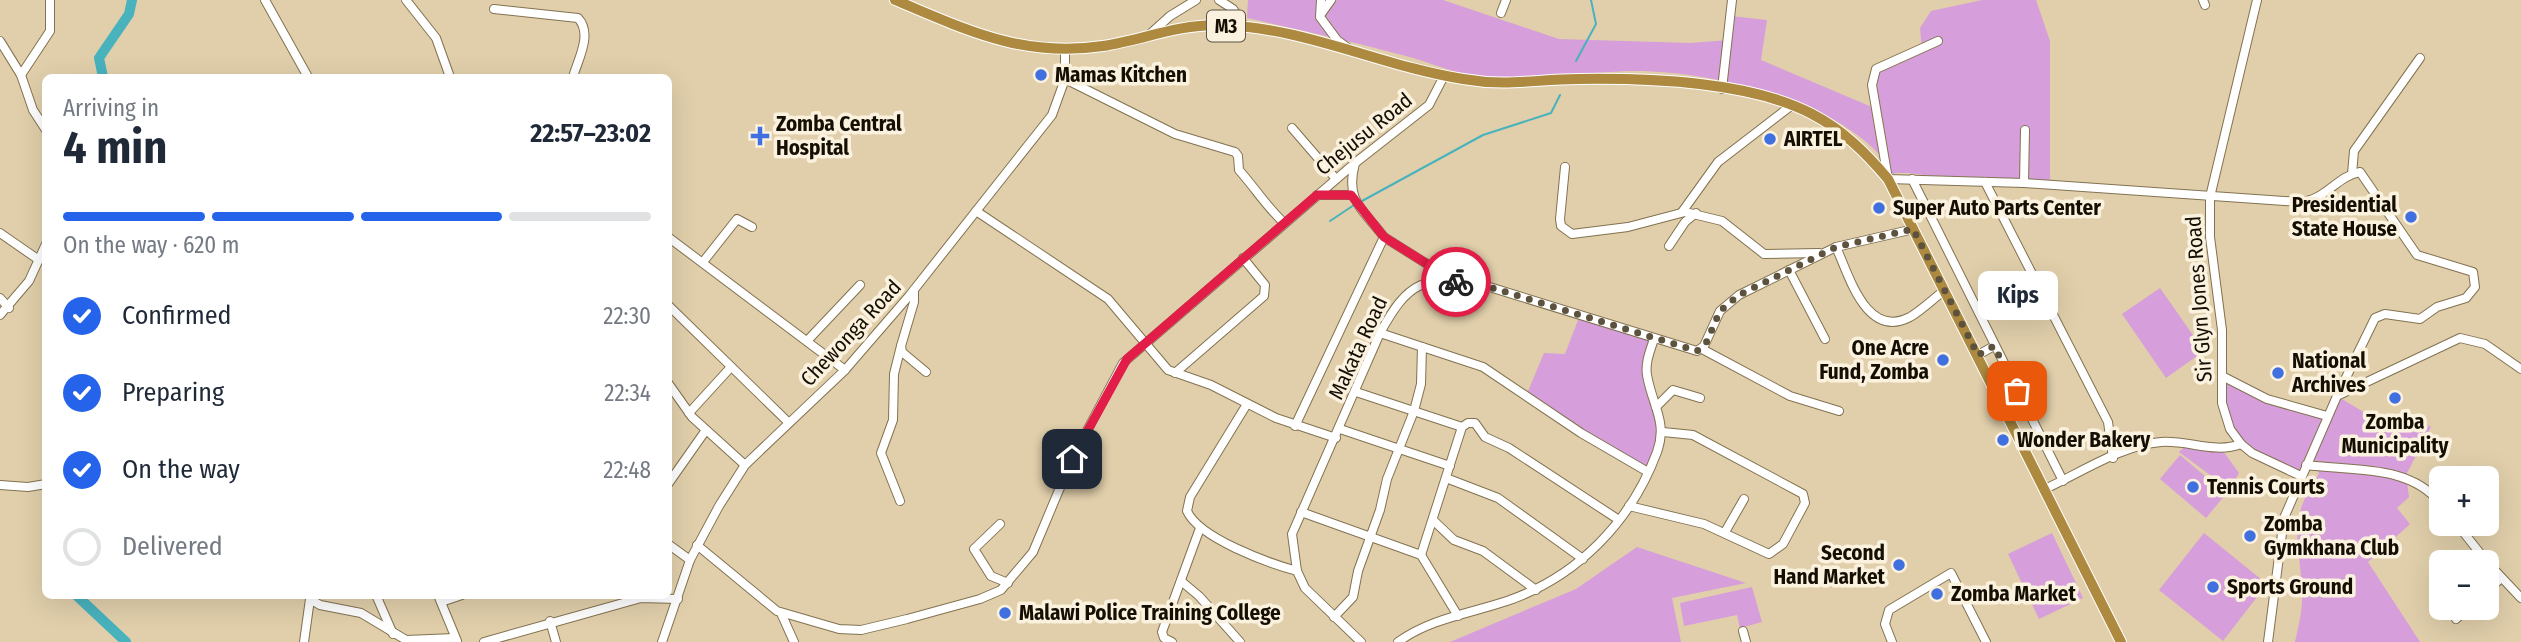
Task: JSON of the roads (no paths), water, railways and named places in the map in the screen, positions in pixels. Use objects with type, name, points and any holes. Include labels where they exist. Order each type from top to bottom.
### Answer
[{"type":"highway","name":"M3","points":[[895,0],[989,39],[1030,48],[1065,50],[1104,46],[1195,26],[1245,27],[1283,32],[1444,76],[1504,85],[1578,79],[1670,81],[1722,89],[1792,106],[1820,119],[1849,139],[1888,179],[2121,642]]},
{"type":"street","points":[[20,75],[50,31],[50,0]]},
{"type":"street","points":[[265,0],[305,74]]},
{"type":"street","points":[[406,0],[436,38],[449,74]]},
{"type":"street","points":[[1149,35],[1170,16],[1196,0]]},
{"type":"street","points":[[1219,0],[1233,9],[1245,27]]},
{"type":"street","points":[[1321,0],[1320,17],[1337,40],[1350,49]]},
{"type":"street","points":[[1320,17],[1331,0]]},
{"type":"street","points":[[1501,13],[1506,0]]},
{"type":"street","name":"Sir Glyn Jones Road","points":[[2257,0],[2210,197],[2210,237],[2221,330],[2222,411],[2241,443],[2252,453],[2301,476]]},
{"type":"street","points":[[1722,89],[1734,1]]},
{"type":"street","points":[[494,9],[578,18],[583,23],[585,37],[574,74]]},
{"type":"street","points":[[0,41],[20,75],[33,110],[42,124]]},
{"type":"street","points":[[1938,41],[1876,69],[1872,85],[1888,179],[2024,183],[2307,202],[2322,196],[2352,174],[2362,174],[2417,255],[2469,270],[2476,281],[2475,287],[2466,298],[2437,307],[2420,318],[2385,314],[2375,318],[2327,416],[2280,533],[2268,642]]},
{"type":"street","name":"Chewonga Road","points":[[663,642],[690,560],[745,466],[845,370],[915,290],[1052,115],[1065,79],[1065,50]]},
{"type":"street","points":[[2352,174],[2354,151],[2420,58]]},
{"type":"street","name":"Chejusu Road","points":[[781,613],[853,630],[907,619],[988,596],[1008,583],[1041,537],[1072,459],[1119,368],[1143,344],[1317,195],[1429,105],[1444,76]]},
{"type":"street","points":[[1065,79],[1175,134],[1235,152],[1239,159],[1238,170],[1253,186],[1261,202],[1284,223]]},
{"type":"street","points":[[1670,246],[1685,214],[1718,162],[1792,106]]},
{"type":"street","points":[[1292,128],[1336,179]]},
{"type":"street","points":[[2024,183],[2025,130]]},
{"type":"street","points":[[1355,163],[1350,184],[1351,195],[1384,237],[1454,281]]},
{"type":"street","points":[[1565,166],[1560,219],[1561,226],[1572,234],[1628,227],[1696,213],[1734,227],[1764,254],[1821,253]]},
{"type":"street","points":[[1912,179],[2063,481]]},
{"type":"street","points":[[1985,182],[2108,422],[2113,458]]},
{"type":"street","points":[[1317,195],[1351,195]]},
{"type":"street","points":[[976,211],[1108,299],[1143,344],[1163,366],[1175,373],[1211,385],[1295,426],[1401,450],[1450,466]]},
{"type":"street","points":[[703,262],[737,219],[752,227]]},
{"type":"street","points":[[1702,349],[1724,306],[1739,295],[1836,247],[1913,229]]},
{"type":"street","points":[[0,233],[39,260]]},
{"type":"street","points":[[1295,426],[1384,237]]},
{"type":"street","points":[[672,240],[845,370]]},
{"type":"street","points":[[1836,247],[1863,307],[1877,318],[1889,320],[1909,317],[1945,290]]},
{"type":"street","points":[[0,315],[9,308],[29,281],[42,253]]},
{"type":"street","points":[[1175,373],[1264,296],[1265,285],[1243,258]]},
{"type":"street","points":[[1789,270],[1825,339]]},
{"type":"street","name":"Makata Road","points":[[1361,642],[1307,592],[1297,571],[1292,534],[1380,333],[1398,301],[1407,292],[1423,284],[1454,281],[1483,285],[1687,350],[1702,349],[1790,396],[1839,411]]},
{"type":"street","points":[[807,341],[860,285]]},
{"type":"street","points":[[900,501],[881,453],[893,420],[894,374],[915,290]]},
{"type":"street","points":[[0,298],[9,308]]},
{"type":"street","points":[[672,310],[789,423]]},
{"type":"street","points":[[893,315],[905,327]]},
{"type":"street","points":[[1380,333],[1483,367],[1581,433],[1648,472]]},
{"type":"street","points":[[2337,396],[2460,338],[2485,344],[2521,369]]},
{"type":"street","points":[[1398,642],[1416,630],[1536,590],[1583,559],[1619,520],[1648,472],[1662,432],[1646,366],[1654,339]]},
{"type":"street","points":[[901,346],[902,352],[926,372]]},
{"type":"street","points":[[1978,355],[1994,346]]},
{"type":"street","points":[[1334,617],[1353,597],[1387,479],[1401,450],[1414,411],[1422,381],[1422,347]]},
{"type":"street","points":[[689,413],[732,367]]},
{"type":"street","points":[[2222,376],[2267,399],[2327,416]]},
{"type":"street","points":[[672,389],[689,413],[745,466]]},
{"type":"street","points":[[1656,407],[1673,390],[1700,398]]},
{"type":"street","points":[[1356,392],[1462,427],[1475,423],[1487,439],[1509,448],[1619,520]]},
{"type":"street","points":[[672,401],[678,398]]},
{"type":"street","points":[[1247,404],[1190,497],[1187,511],[1200,528],[1273,564],[1297,571]]},
{"type":"street","points":[[1421,555],[1462,427]]},
{"type":"street","points":[[672,478],[706,430]]},
{"type":"street","points":[[1629,506],[1680,516],[1725,532],[1764,553],[1772,554],[1783,544],[1806,498],[1693,435],[1662,432]]},
{"type":"street","points":[[2045,489],[2113,458],[2159,442],[2225,449],[2241,443]]},
{"type":"street","points":[[2306,465],[2404,477],[2429,491]]},
{"type":"street","points":[[1446,478],[1498,498],[1583,559]]},
{"type":"street","points":[[0,485],[27,487],[42,485]]},
{"type":"street","points":[[1725,532],[1744,499]]},
{"type":"street","points":[[1301,512],[1421,555],[1458,616]]},
{"type":"street","points":[[1434,521],[1454,540],[1483,551],[1536,590]]},
{"type":"street","points":[[1000,524],[988,537],[976,544],[974,549],[991,576],[1008,583]]},
{"type":"street","points":[[1172,642],[1164,638],[1162,632],[1200,528]]},
{"type":"street","points":[[2466,536],[2477,550]]},
{"type":"street","points":[[697,545],[781,613],[794,642]]},
{"type":"street","points":[[672,547],[690,560]]},
{"type":"street","points":[[1892,642],[1885,624],[1889,610],[1951,573],[1986,642]]},
{"type":"street","points":[[2500,579],[2521,598]]},
{"type":"street","points":[[1181,581],[1240,642]]},
{"type":"street","points":[[304,642],[310,599]]},
{"type":"street","points":[[313,599],[320,604],[361,613],[393,634],[417,642],[456,640],[440,599]]},
{"type":"street","points":[[378,599],[393,634]]},
{"type":"street","points":[[484,642],[550,621],[637,599]]},
{"type":"street","points":[[672,599],[678,599]]},
{"type":"street","points":[[550,621],[556,642]]},
{"type":"street","points":[[1743,631],[1746,642]]},
{"type":"waterway","points":[[102,74],[99,58],[129,14],[132,0]]},
{"type":"waterway","points":[[1576,61],[1596,24],[1591,0]]},
{"type":"waterway","points":[[1362,201],[1483,135],[1551,113],[1560,95]]},
{"type":"waterway","points":[[1330,221],[1354,205]]},
{"type":"waterway","points":[[80,599],[126,642]]},
{"type":"place","name":"Mamas Kitchen","points":[[1041,75]]},
{"type":"place","name":"Zomba Central Hospital","points":[[760,136]]},
{"type":"place","name":"AIRTEL","points":[[1770,139]]},
{"type":"place","name":"Super Auto Parts Center","points":[[1879,208]]},
{"type":"place","name":"Presidential State House","points":[[2411,217]]},
{"type":"place","name":"One Acre Fund, Zomba","points":[[1943,360]]},
{"type":"place","name":"National Archives","points":[[2278,373]]},
{"type":"place","name":"Kips","points":[[2017,391]]},
{"type":"place","name":"Zomba Municipality","points":[[2395,398]]},
{"type":"place","name":"Wonder Bakery","points":[[2003,440]]},
{"type":"place","name":"Tennis Courts","points":[[2193,487]]},
{"type":"place","name":"Zomba Gymkhana Club","points":[[2250,536]]},
{"type":"place","name":"Second Hand Market","points":[[1899,565]]},
{"type":"place","name":"Sports Ground","points":[[2213,587]]},
{"type":"place","name":"Zomba Market","points":[[1937,594]]},
{"type":"place","name":"Malawi Police Training College","points":[[1005,613]]}]
